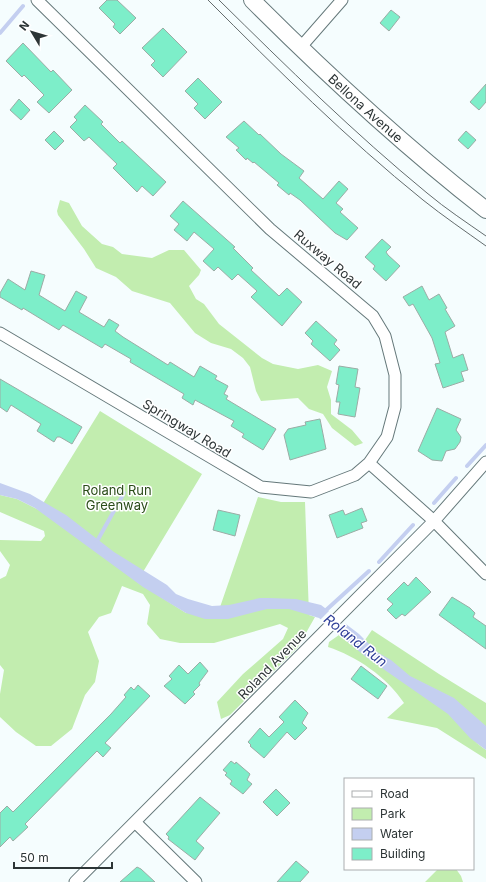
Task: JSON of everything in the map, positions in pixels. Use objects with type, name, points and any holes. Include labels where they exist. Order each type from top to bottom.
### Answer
[{"type":"street","name":"Ruxway Road","points":[[37,0],[270,229],[373,316],[385,336],[395,374],[394,407],[387,437],[369,463]]},
{"type":"street","name":"Bellona Avenue","points":[[252,0],[300,48],[405,142],[486,210]]},
{"type":"street","points":[[300,48],[342,0]]},
{"type":"street","name":"Springway Road","points":[[0,333],[261,487],[311,492],[355,475],[369,463]]},
{"type":"street","name":"Roland Avenue","points":[[75,882],[434,521],[486,462]]},
{"type":"street","points":[[369,463],[434,521],[486,574]]},
{"type":"street","points":[[135,822],[196,882]]},
{"type":"green space","points":[[60,200],[69,203],[82,226],[102,244],[113,247],[122,254],[152,258],[169,250],[184,250],[201,270],[199,275],[189,286],[196,299],[204,304],[219,324],[262,358],[273,364],[298,369],[318,365],[332,371],[327,387],[331,400],[331,414],[352,430],[363,443],[355,446],[332,428],[323,414],[309,409],[298,398],[261,401],[256,391],[250,367],[243,358],[231,349],[211,343],[195,333],[170,303],[132,291],[116,277],[96,268],[84,249],[58,215],[57,211]]},
{"type":"green space","name":"Roland Run Greenway","points":[[100,411],[202,474],[137,582],[186,613],[219,610],[258,497],[281,502],[305,502],[309,615],[315,617],[298,647],[230,715],[221,719],[217,702],[243,674],[283,639],[288,628],[280,624],[214,643],[180,643],[160,639],[147,624],[150,605],[143,594],[122,586],[111,613],[99,617],[88,632],[99,661],[95,682],[85,695],[72,729],[51,746],[36,746],[16,732],[0,717],[0,694],[4,670],[0,665],[0,579],[6,576],[10,565],[0,551],[0,540],[41,541],[45,536],[44,531],[0,512],[0,495],[17,499],[39,510]]},
{"type":"green space","points":[[372,630],[486,703],[486,749],[475,742],[486,750],[486,759],[437,728],[387,718],[404,703],[397,693],[380,676],[360,662],[328,647],[329,642],[339,635],[358,650]]},
{"type":"green space","points":[[437,870],[457,870],[463,882],[425,882]]},
{"type":"water","name":"Roland Run","points":[[0,483],[30,494],[66,515],[114,552],[167,585],[176,594],[188,599],[212,606],[229,605],[260,598],[296,599],[321,605],[359,634],[377,652],[391,660],[410,676],[454,698],[486,726],[486,750],[470,738],[448,714],[366,657],[319,618],[289,609],[267,609],[228,619],[205,619],[186,613],[143,587],[35,508],[17,499],[0,495]]},
{"type":"pier","points":[[330,610],[346,623],[335,634],[320,620]]},
{"type":"building","points":[[107,0],[117,0],[136,18],[120,34],[113,27],[115,24],[99,8]]},
{"type":"building","points":[[391,10],[400,17],[389,31],[380,23]]},
{"type":"building","points":[[163,28],[187,52],[163,77],[151,65],[155,61],[142,48]]},
{"type":"building","points":[[23,43],[51,72],[53,70],[72,90],[49,113],[37,102],[44,95],[24,75],[22,77],[6,61]]},
{"type":"building","points":[[198,78],[222,102],[205,119],[194,108],[198,104],[185,91]]},
{"type":"building","points":[[486,84],[486,102],[479,110],[470,102]]},
{"type":"building","points":[[19,99],[30,110],[21,120],[10,110]]},
{"type":"building","points":[[85,105],[103,122],[101,124],[120,143],[122,141],[166,182],[153,196],[142,186],[137,192],[113,168],[117,164],[89,137],[84,141],[70,127],[77,120],[74,117]]},
{"type":"building","points":[[244,121],[281,154],[304,171],[299,178],[323,199],[339,181],[348,189],[336,203],[343,209],[340,212],[358,228],[347,240],[335,233],[300,200],[290,193],[289,195],[277,185],[279,183],[254,162],[253,163],[247,158],[246,160],[236,150],[239,148],[226,137]]},
{"type":"building","points":[[54,131],[64,141],[55,150],[45,140]]},
{"type":"building","points":[[466,131],[476,140],[468,149],[458,140]]},
{"type":"building","points":[[183,201],[235,247],[233,248],[253,268],[251,270],[279,296],[287,288],[302,302],[282,326],[251,297],[257,291],[238,274],[232,280],[218,267],[214,271],[203,261],[214,249],[194,232],[187,241],[174,230],[179,224],[170,216]]},
{"type":"building","points":[[382,239],[391,247],[386,252],[388,255],[400,266],[386,281],[373,269],[375,266],[365,257]]},
{"type":"building","points":[[31,271],[45,275],[39,295],[65,311],[76,291],[87,297],[79,312],[104,327],[109,319],[119,325],[115,331],[168,365],[170,362],[194,377],[200,366],[217,376],[215,379],[228,386],[224,394],[228,396],[226,399],[276,429],[263,450],[242,437],[244,434],[231,426],[234,421],[195,400],[193,405],[182,398],[184,394],[130,362],[131,359],[105,344],[102,348],[63,325],[59,330],[23,308],[22,310],[0,297],[0,293],[8,279],[25,290]]},
{"type":"building","points":[[422,286],[429,300],[439,294],[447,308],[445,309],[455,326],[445,332],[453,358],[463,354],[468,370],[461,372],[464,381],[443,388],[435,364],[440,363],[432,338],[413,304],[409,306],[403,297]]},
{"type":"building","points":[[316,321],[337,340],[334,344],[340,350],[330,361],[311,344],[313,341],[305,333]]},
{"type":"building","points":[[339,366],[358,369],[355,387],[360,388],[355,417],[338,414],[340,402],[336,402],[339,385],[336,384]]},
{"type":"building","points":[[0,379],[82,427],[72,444],[60,437],[57,437],[54,442],[37,431],[41,424],[11,405],[7,412],[0,407]]},
{"type":"building","points":[[437,408],[461,419],[456,430],[461,437],[460,442],[455,449],[446,451],[442,461],[432,460],[418,451]]},
{"type":"building","points":[[320,419],[326,449],[290,460],[284,435],[288,429],[306,425],[305,422]]},
{"type":"building","points":[[362,508],[367,521],[361,523],[363,528],[337,538],[329,515],[343,510],[345,515]]},
{"type":"building","points":[[218,510],[240,515],[235,536],[213,530]]},
{"type":"building","points":[[416,577],[431,592],[405,616],[402,614],[396,619],[387,610],[393,604],[387,599],[404,582],[408,586]]},
{"type":"building","points":[[452,597],[470,608],[475,613],[473,617],[486,626],[486,649],[439,615]]},
{"type":"building","points":[[200,662],[208,671],[199,683],[200,685],[193,692],[195,694],[185,704],[164,686],[172,679],[169,676],[179,665],[188,674]]},
{"type":"building","points":[[361,666],[387,686],[378,699],[351,679]]},
{"type":"building","points":[[138,685],[150,696],[105,743],[111,748],[103,757],[97,751],[25,824],[28,827],[13,841],[10,837],[0,847],[0,813],[7,806],[13,812],[111,714],[126,697],[124,695],[131,687],[134,690]]},
{"type":"building","points":[[295,700],[308,713],[302,723],[307,728],[295,740],[287,732],[264,758],[250,746],[251,745],[248,742],[260,728],[269,737],[284,722],[279,717]]},
{"type":"building","points":[[231,761],[235,764],[236,762],[250,774],[247,780],[252,784],[243,794],[230,784],[232,781],[225,775],[227,773],[223,770]]},
{"type":"building","points":[[276,789],[290,803],[277,816],[263,802]]},
{"type":"building","points":[[200,797],[220,813],[196,841],[204,848],[195,860],[168,839],[169,837],[166,834]]},
{"type":"building","points":[[296,861],[309,872],[300,882],[277,882]]},
{"type":"building","points":[[137,867],[141,869],[155,882],[120,882]]},
{"type":"waterway","points":[[0,33],[23,6]]},
{"type":"waterway","points":[[467,466],[486,445]]},
{"type":"waterway","points":[[434,503],[456,478]]},
{"type":"waterway","points":[[96,543],[124,493]]},
{"type":"waterway","points":[[379,562],[413,525]]},
{"type":"waterway","points":[[324,612],[369,571]]},
{"type":"tram line","points":[[208,0],[339,128],[423,200],[486,246]]},
{"type":"tram line","points":[[219,0],[295,75],[373,147],[434,199],[486,236]]}]
